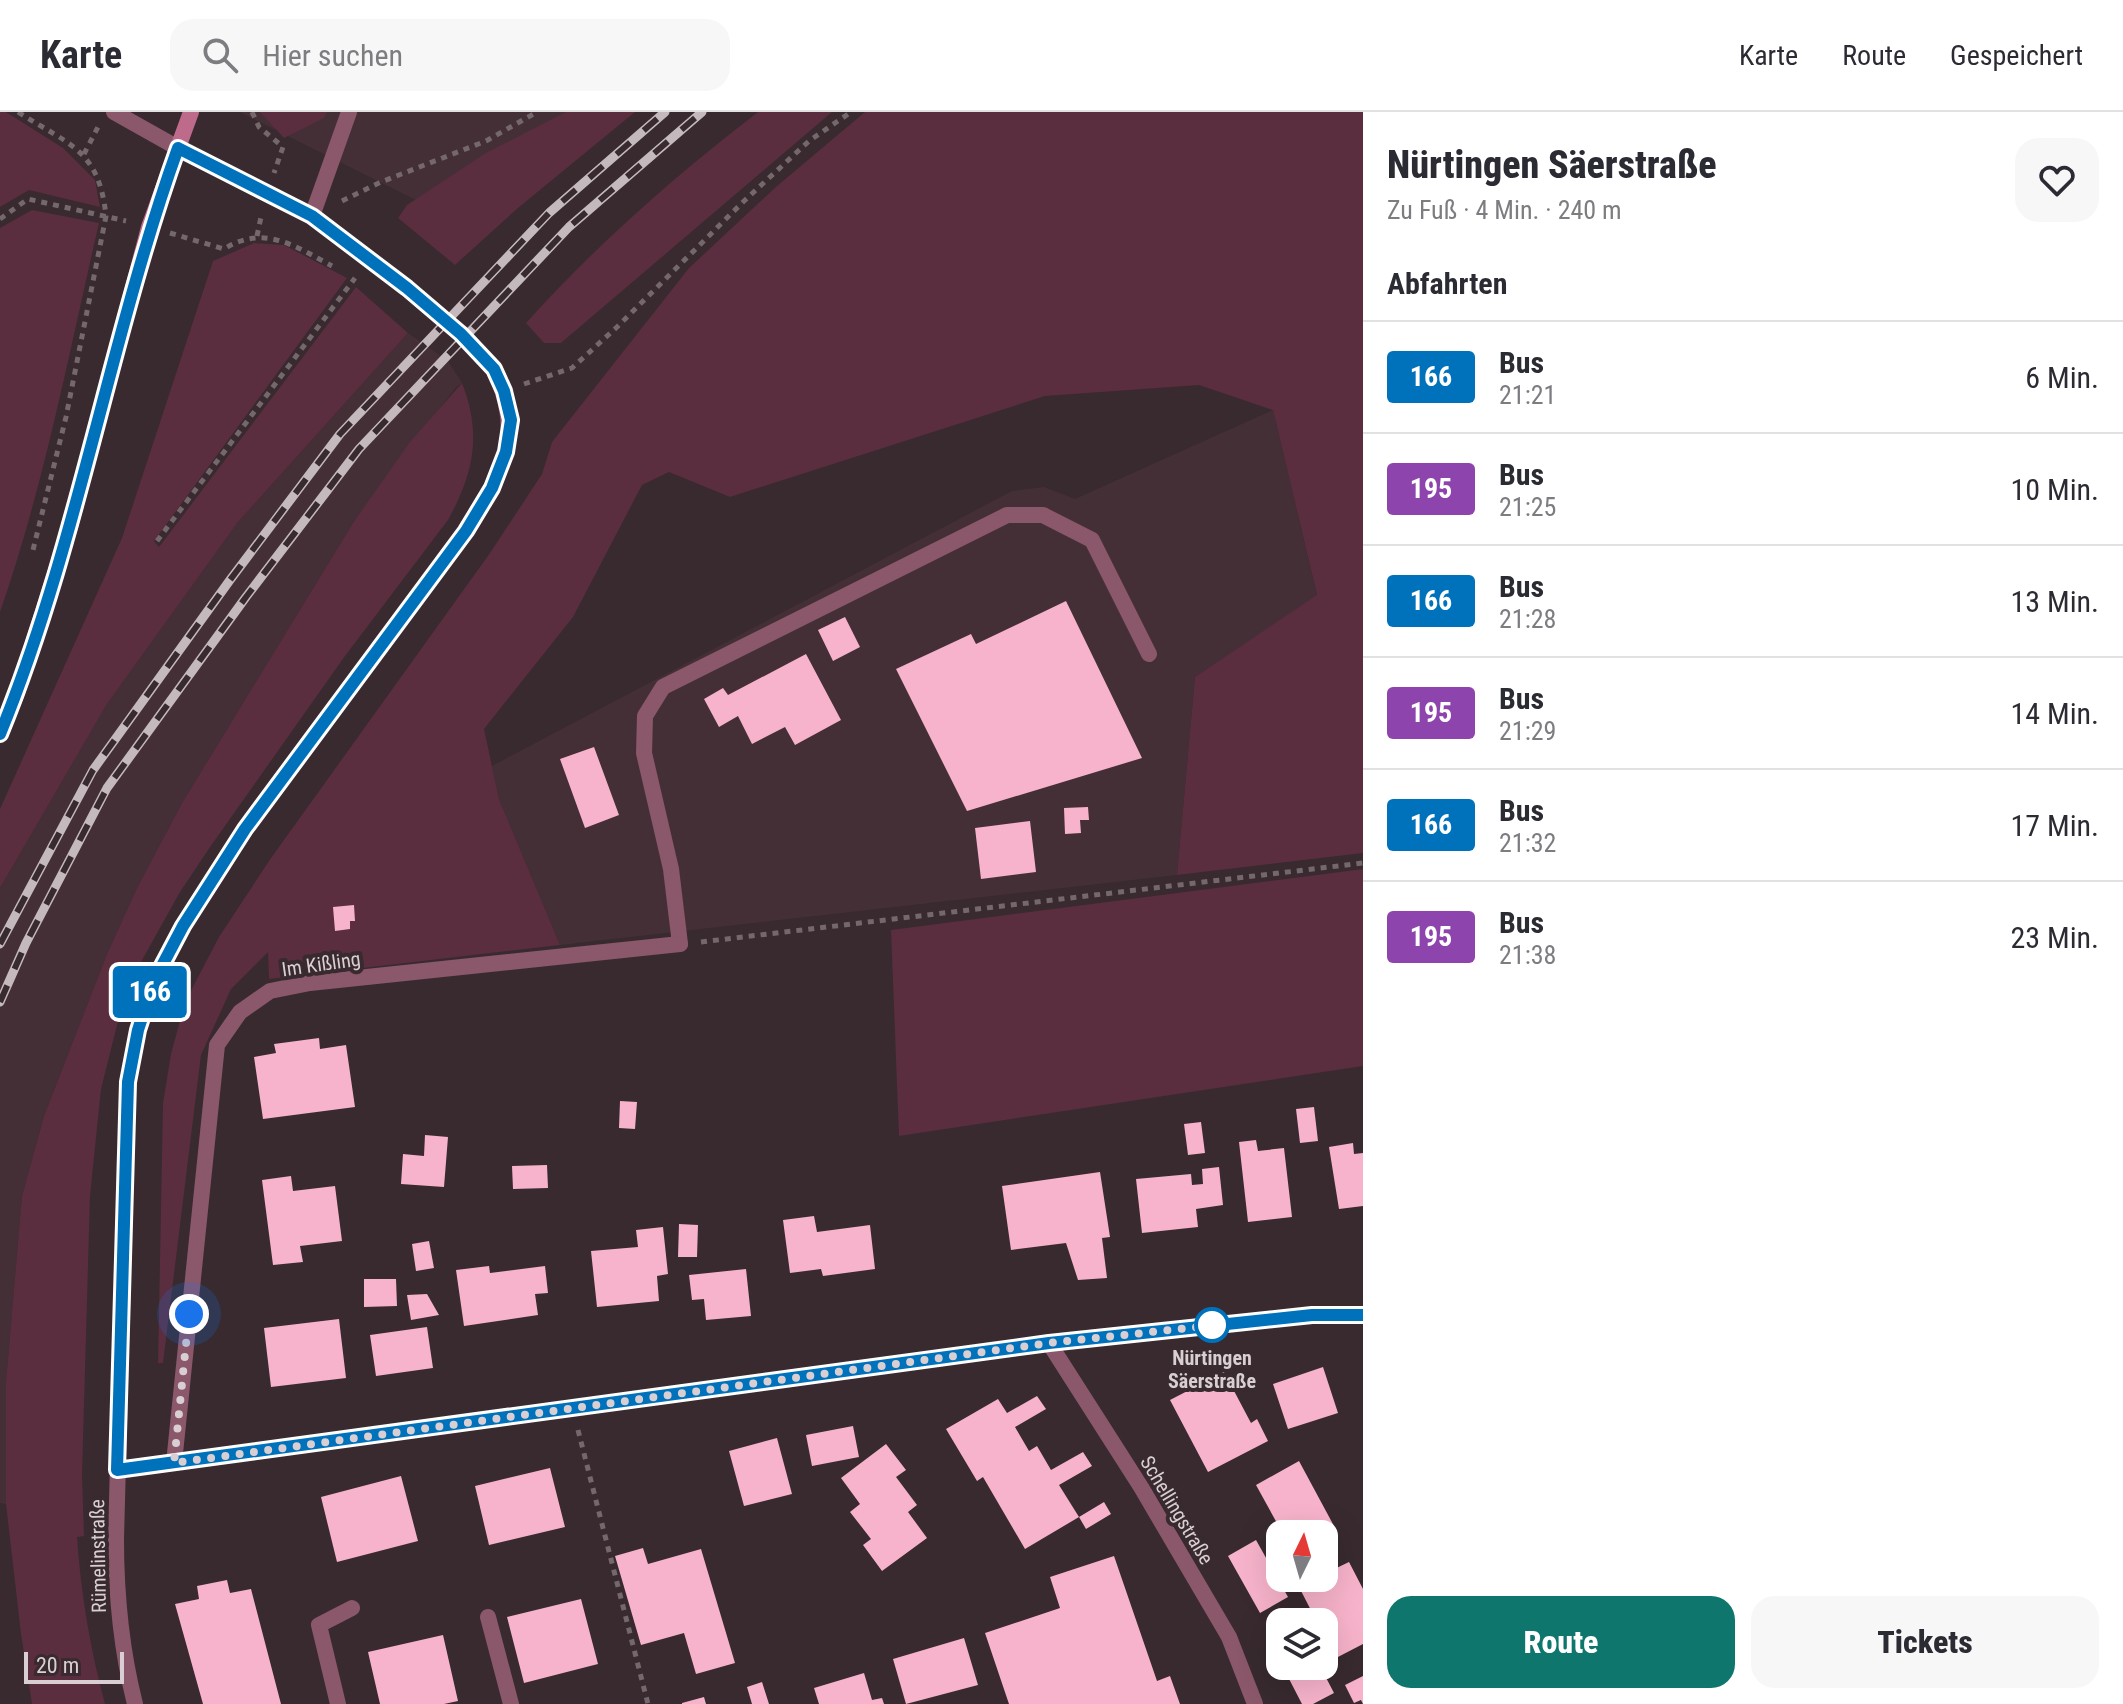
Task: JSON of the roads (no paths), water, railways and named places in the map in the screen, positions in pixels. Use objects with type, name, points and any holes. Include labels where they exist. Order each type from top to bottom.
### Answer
[{"type":"main road","points":[[0,734],[17,693],[70,527],[149,227],[191,112]]},
{"type":"street","name":"Rümelinstraße","points":[[114,112],[312,216],[407,288],[461,334],[494,369],[504,391],[511,420],[506,452],[492,488],[466,531],[245,829],[183,926],[154,981],[138,1030],[128,1082],[116,1586],[124,1663],[135,1704]]},
{"type":"street","points":[[312,216],[349,112]]},
{"type":"street","name":"Im Kißling","points":[[174,1463],[217,1045],[240,1012],[270,991],[310,983],[680,944],[671,869],[644,753],[645,716],[663,687],[1007,515],[1043,515],[1092,540],[1149,654]]},
{"type":"street","points":[[117,1470],[1049,1343],[1312,1315],[1363,1315]]},
{"type":"street","name":"Schellingstraße","points":[[1049,1343],[1141,1487],[1229,1637],[1255,1704]]},
{"type":"street","points":[[338,1704],[319,1625],[352,1608]]},
{"type":"street","points":[[488,1617],[511,1704]]},
{"type":"railway","points":[[0,944],[93,770],[340,434],[549,213],[665,112]]},
{"type":"railway","points":[[0,1002],[26,943],[107,788],[359,449],[569,227],[702,112]]},
{"type":"place","name":"Nürtingen Säerstraße","points":[[1212,1325]]}]
